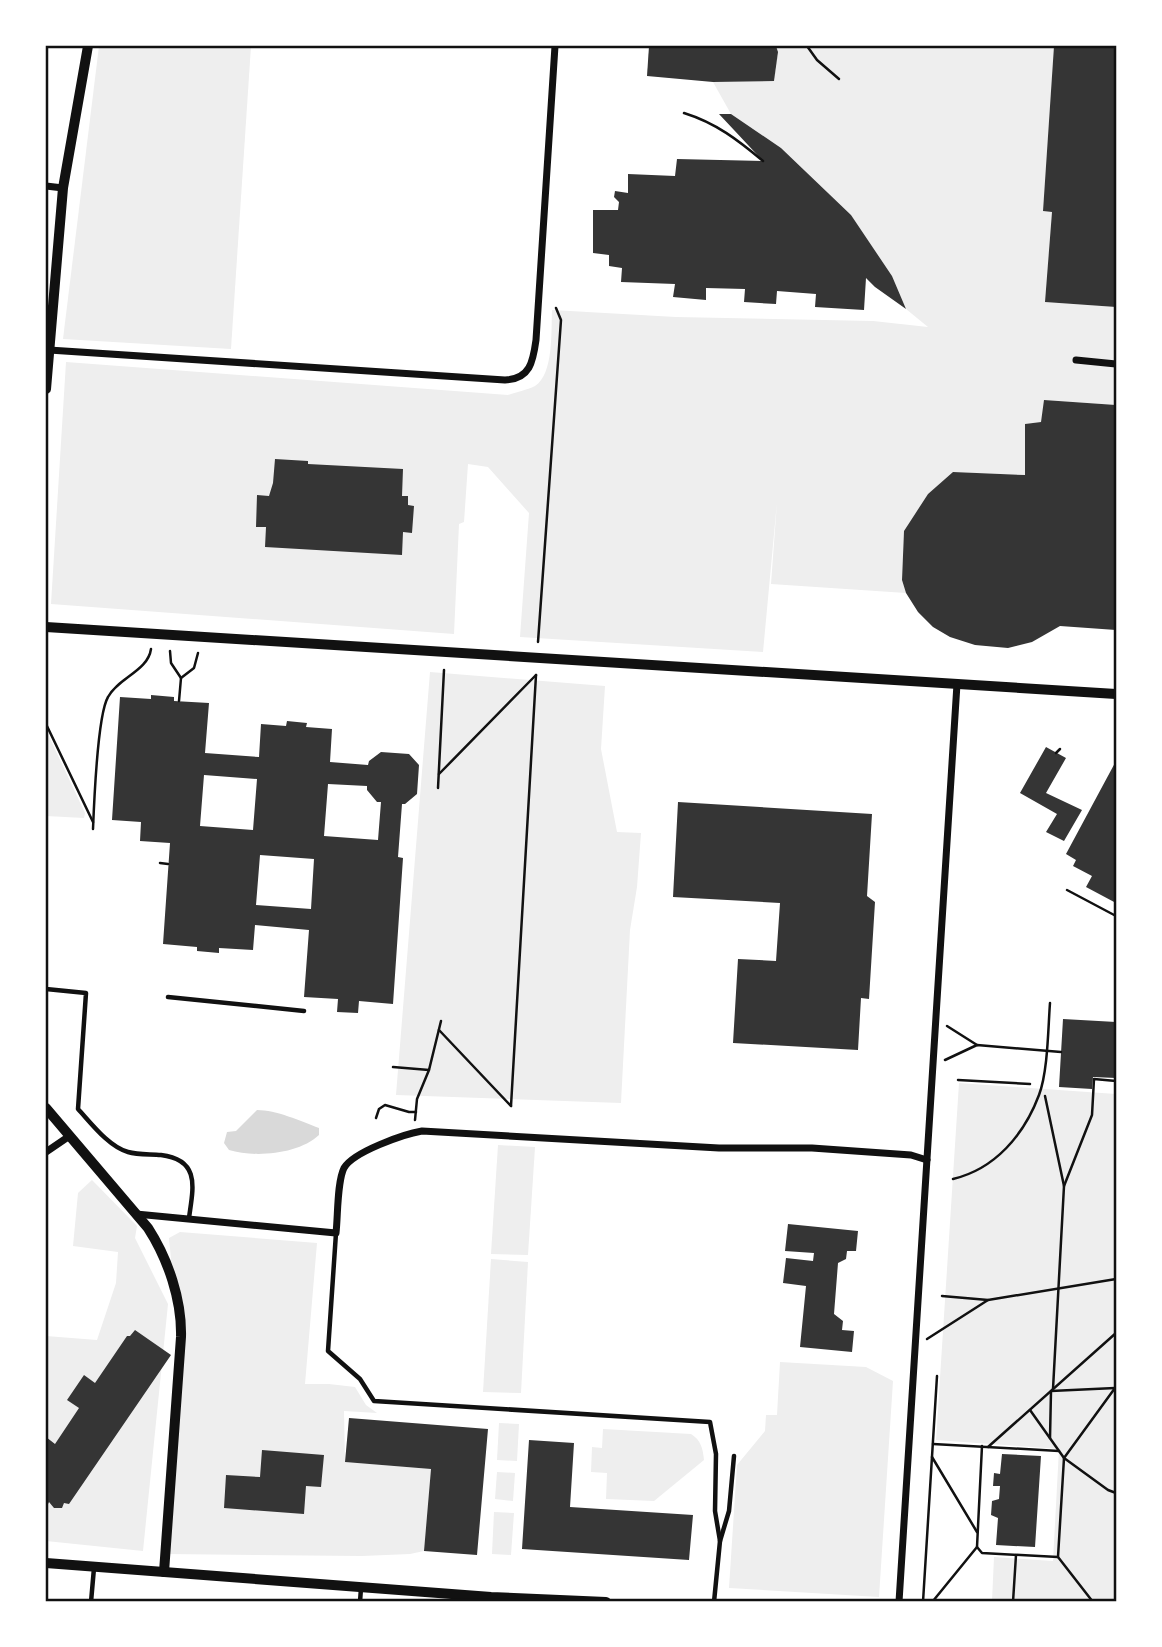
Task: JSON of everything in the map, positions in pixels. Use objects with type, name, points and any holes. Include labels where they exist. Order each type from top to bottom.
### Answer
[{"type":"street","points":[[46,389],[63,188],[88,46]]},
{"type":"street","points":[[49,350],[505,380],[523,376],[533,364],[536,340],[555,46]]},
{"type":"street","points":[[46,186],[63,188]]},
{"type":"street","points":[[1076,360],[1116,364]]},
{"type":"street","points":[[46,627],[1116,694]]},
{"type":"street","points":[[899,1601],[957,684]]},
{"type":"street","points":[[46,1108],[154,1237],[177,1299],[181,1326],[164,1572]]},
{"type":"street","points":[[136,1214],[336,1233],[341,1180],[345,1167],[356,1157],[422,1131],[719,1148],[812,1148],[911,1155],[927,1160]]},
{"type":"street","points":[[46,1152],[68,1137]]},
{"type":"street","points":[[46,1563],[491,1599],[606,1601]]},
{"type":"lane","points":[[46,989],[86,993],[78,1109],[108,1139],[126,1152],[165,1156],[182,1161],[190,1170],[193,1181],[189,1218]]},
{"type":"lane","points":[[168,997],[304,1011]]},
{"type":"lane","points":[[336,1233],[328,1350],[360,1379],[373,1401],[710,1422],[716,1454],[715,1511],[720,1541]]},
{"type":"lane","points":[[714,1601],[720,1541],[729,1511],[734,1456]]},
{"type":"lane","points":[[91,1601],[94,1567]]},
{"type":"lane","points":[[360,1601],[361,1587]]},
{"type":"path","points":[[807,46],[817,61],[839,79]]},
{"type":"path","points":[[684,113],[705,119],[728,133],[763,161]]},
{"type":"path","points":[[538,642],[561,320],[556,309]]},
{"type":"path","points":[[93,829],[103,708],[116,686],[146,662],[151,649]]},
{"type":"path","points":[[170,651],[171,663],[181,678],[179,701]]},
{"type":"path","points":[[181,678],[194,668],[198,653]]},
{"type":"path","points":[[438,788],[444,670]]},
{"type":"path","points":[[439,774],[536,674],[510,1106],[439,1030]]},
{"type":"path","points":[[46,724],[94,823]]},
{"type":"path","points":[[1056,753],[1060,749]]},
{"type":"path","points":[[160,863],[168,864]]},
{"type":"path","points":[[1068,890],[1116,916]]},
{"type":"path","points":[[953,1179],[988,1166],[1024,1126],[1040,1093],[1050,1003]]},
{"type":"path","points":[[936,1019],[977,1045]]},
{"type":"path","points":[[415,1120],[417,1100],[429,1070],[440,1021]]},
{"type":"path","points":[[932,1067],[977,1045],[1061,1052]]},
{"type":"path","points":[[393,1067],[429,1070]]},
{"type":"path","points":[[1063,1186],[1092,1115],[1094,1079],[1116,1081]]},
{"type":"path","points":[[958,1080],[1030,1084]]},
{"type":"path","points":[[1045,1096],[1063,1186],[1050,1438]]},
{"type":"path","points":[[376,1118],[379,1109],[386,1105],[416,1112]]},
{"type":"path","points":[[942,1296],[988,1300],[1116,1279]]},
{"type":"path","points":[[927,1339],[988,1300]]},
{"type":"path","points":[[988,1447],[1116,1333]]},
{"type":"path","points":[[923,1601],[937,1376]]},
{"type":"path","points":[[1052,1390],[1116,1388]]},
{"type":"path","points":[[1093,1601],[1058,1557],[1063,1458],[1116,1388]]},
{"type":"path","points":[[1030,1409],[1063,1458],[1116,1493]]},
{"type":"path","points":[[932,1444],[1059,1451]]},
{"type":"path","points":[[933,1601],[977,1547],[982,1446]]},
{"type":"path","points":[[932,1457],[977,1532]]},
{"type":"path","points":[[977,1547],[982,1553],[1058,1557]]},
{"type":"path","points":[[1013,1601],[1016,1555]]},
{"type":"shaded area","points":[[99,46],[251,46],[231,349],[63,339]]},
{"type":"shaded area","points":[[776,46],[1054,46],[1043,211],[1052,212],[1045,302],[1116,307],[1116,405],[1045,400],[1041,422],[1025,424],[1025,475],[954,472],[928,494],[904,531],[902,580],[906,593],[771,584],[777,502],[763,652],[520,637],[529,513],[488,467],[468,464],[464,522],[459,524],[454,634],[51,604],[66,362],[508,395],[535,386],[546,372],[552,310],[676,317],[873,321],[928,327],[906,309],[892,276],[851,215],[781,148],[731,114],[713,82],[774,81],[778,52]]},
{"type":"shaded area","points":[[430,672],[605,686],[601,749],[617,832],[641,833],[637,887],[630,930],[621,1103],[396,1095]]},
{"type":"shaded area","points":[[46,730],[85,813],[84,818],[46,816]]},
{"type":"shaded area","points":[[959,1083],[1116,1094],[1116,1601],[992,1601],[994,1557],[1053,1561],[1059,1449],[936,1440]]},
{"type":"shaded area","points":[[257,1110],[280,1114],[319,1128],[319,1135],[300,1146],[276,1153],[251,1154],[229,1150],[224,1143],[227,1132],[236,1131]]},
{"type":"shaded area","points":[[498,1145],[535,1147],[528,1255],[491,1254]]},
{"type":"shaded area","points":[[92,1180],[137,1226],[135,1238],[168,1304],[143,1551],[46,1541],[46,1336],[97,1340],[116,1283],[118,1252],[73,1246],[78,1193]]},
{"type":"shaded area","points":[[180,1232],[317,1243],[305,1384],[355,1387],[366,1405],[377,1413],[344,1411],[345,1462],[431,1469],[424,1551],[362,1556],[166,1554],[180,1355],[169,1238]]},
{"type":"shaded area","points":[[491,1259],[528,1262],[521,1393],[483,1392]]},
{"type":"shaded area","points":[[780,1362],[866,1367],[893,1381],[879,1597],[729,1588],[737,1465],[765,1431],[766,1415],[777,1415]]},
{"type":"shaded area","points":[[499,1423],[519,1424],[517,1461],[497,1460]]},
{"type":"shaded area","points":[[603,1429],[691,1434],[701,1445],[704,1460],[654,1501],[606,1499],[607,1473],[591,1472],[592,1447],[602,1448]]},
{"type":"shaded area","points":[[497,1472],[515,1473],[513,1501],[495,1499]]},
{"type":"shaded area","points":[[494,1512],[514,1513],[511,1555],[492,1554]]},
{"type":"building","points":[[649,46],[776,46],[778,52],[774,81],[713,82],[647,76]]},
{"type":"building","points":[[1054,46],[1116,46],[1116,307],[1045,302],[1052,212],[1043,211]]},
{"type":"building","points":[[719,114],[731,114],[781,148],[851,215],[892,276],[906,309],[866,278],[864,310],[815,307],[816,294],[777,291],[776,304],[744,302],[745,289],[706,288],[706,300],[673,297],[675,284],[621,282],[622,268],[609,266],[609,255],[593,253],[593,210],[618,210],[619,202],[614,197],[615,191],[628,193],[628,174],[675,176],[677,159],[763,161]]},
{"type":"building","points":[[1044,400],[1116,405],[1116,630],[1060,626],[1032,642],[1008,648],[975,645],[950,637],[933,627],[918,612],[906,593],[902,580],[904,531],[928,494],[953,472],[1025,475],[1025,424],[1041,422]]},
{"type":"building","points":[[275,459],[308,461],[308,464],[403,469],[402,496],[408,496],[408,505],[414,506],[412,533],[403,532],[402,555],[265,547],[266,527],[256,527],[257,495],[269,496]]},
{"type":"building","points":[[151,695],[174,697],[174,701],[209,703],[205,753],[259,757],[261,724],[286,726],[287,721],[307,723],[306,727],[332,729],[330,762],[368,765],[369,761],[381,752],[409,754],[419,765],[417,794],[402,804],[398,857],[403,858],[393,1004],[359,1001],[358,1013],[337,1012],[338,999],[304,997],[309,930],[255,925],[253,950],[219,948],[219,953],[197,951],[197,947],[163,944],[170,843],[140,841],[141,822],[112,820],[120,697],[151,699]],"holes":[[[204,775],[257,779],[253,830],[200,826]],[[328,784],[367,786],[367,790],[377,802],[381,802],[378,840],[324,836]],[[260,855],[314,859],[311,909],[256,905]]]},
{"type":"building","points":[[1046,747],[1066,758],[1046,793],[1082,810],[1064,841],[1046,832],[1057,814],[1020,793]]},
{"type":"building","points":[[1116,761],[1116,903],[1086,887],[1092,876],[1073,866],[1076,860],[1066,854]]},
{"type":"building","points":[[678,802],[872,814],[867,896],[875,902],[869,999],[861,998],[858,1050],[733,1043],[738,959],[776,961],[780,903],[673,897]]},
{"type":"building","points":[[1063,1019],[1116,1022],[1116,1078],[1093,1077],[1092,1089],[1059,1087]]},
{"type":"building","points":[[788,1224],[858,1231],[856,1251],[847,1251],[846,1259],[838,1263],[834,1314],[843,1321],[842,1330],[854,1331],[852,1352],[800,1347],[806,1286],[783,1283],[786,1258],[813,1261],[814,1253],[785,1251]]},
{"type":"building","points":[[135,1330],[171,1355],[69,1504],[64,1503],[62,1508],[54,1508],[49,1502],[46,1508],[46,1437],[55,1444],[79,1408],[67,1400],[84,1375],[95,1383],[127,1336]]},
{"type":"building","points":[[349,1418],[488,1429],[477,1555],[424,1551],[431,1469],[345,1462]]},
{"type":"building","points":[[529,1440],[574,1443],[570,1507],[693,1515],[689,1560],[522,1549]]},
{"type":"building","points":[[262,1450],[324,1455],[321,1487],[306,1486],[304,1514],[224,1508],[226,1475],[260,1477]]},
{"type":"building","points":[[1002,1454],[1041,1456],[1035,1547],[996,1545],[998,1518],[991,1515],[992,1501],[999,1499],[1000,1486],[993,1486],[994,1473],[1000,1474]]}]
